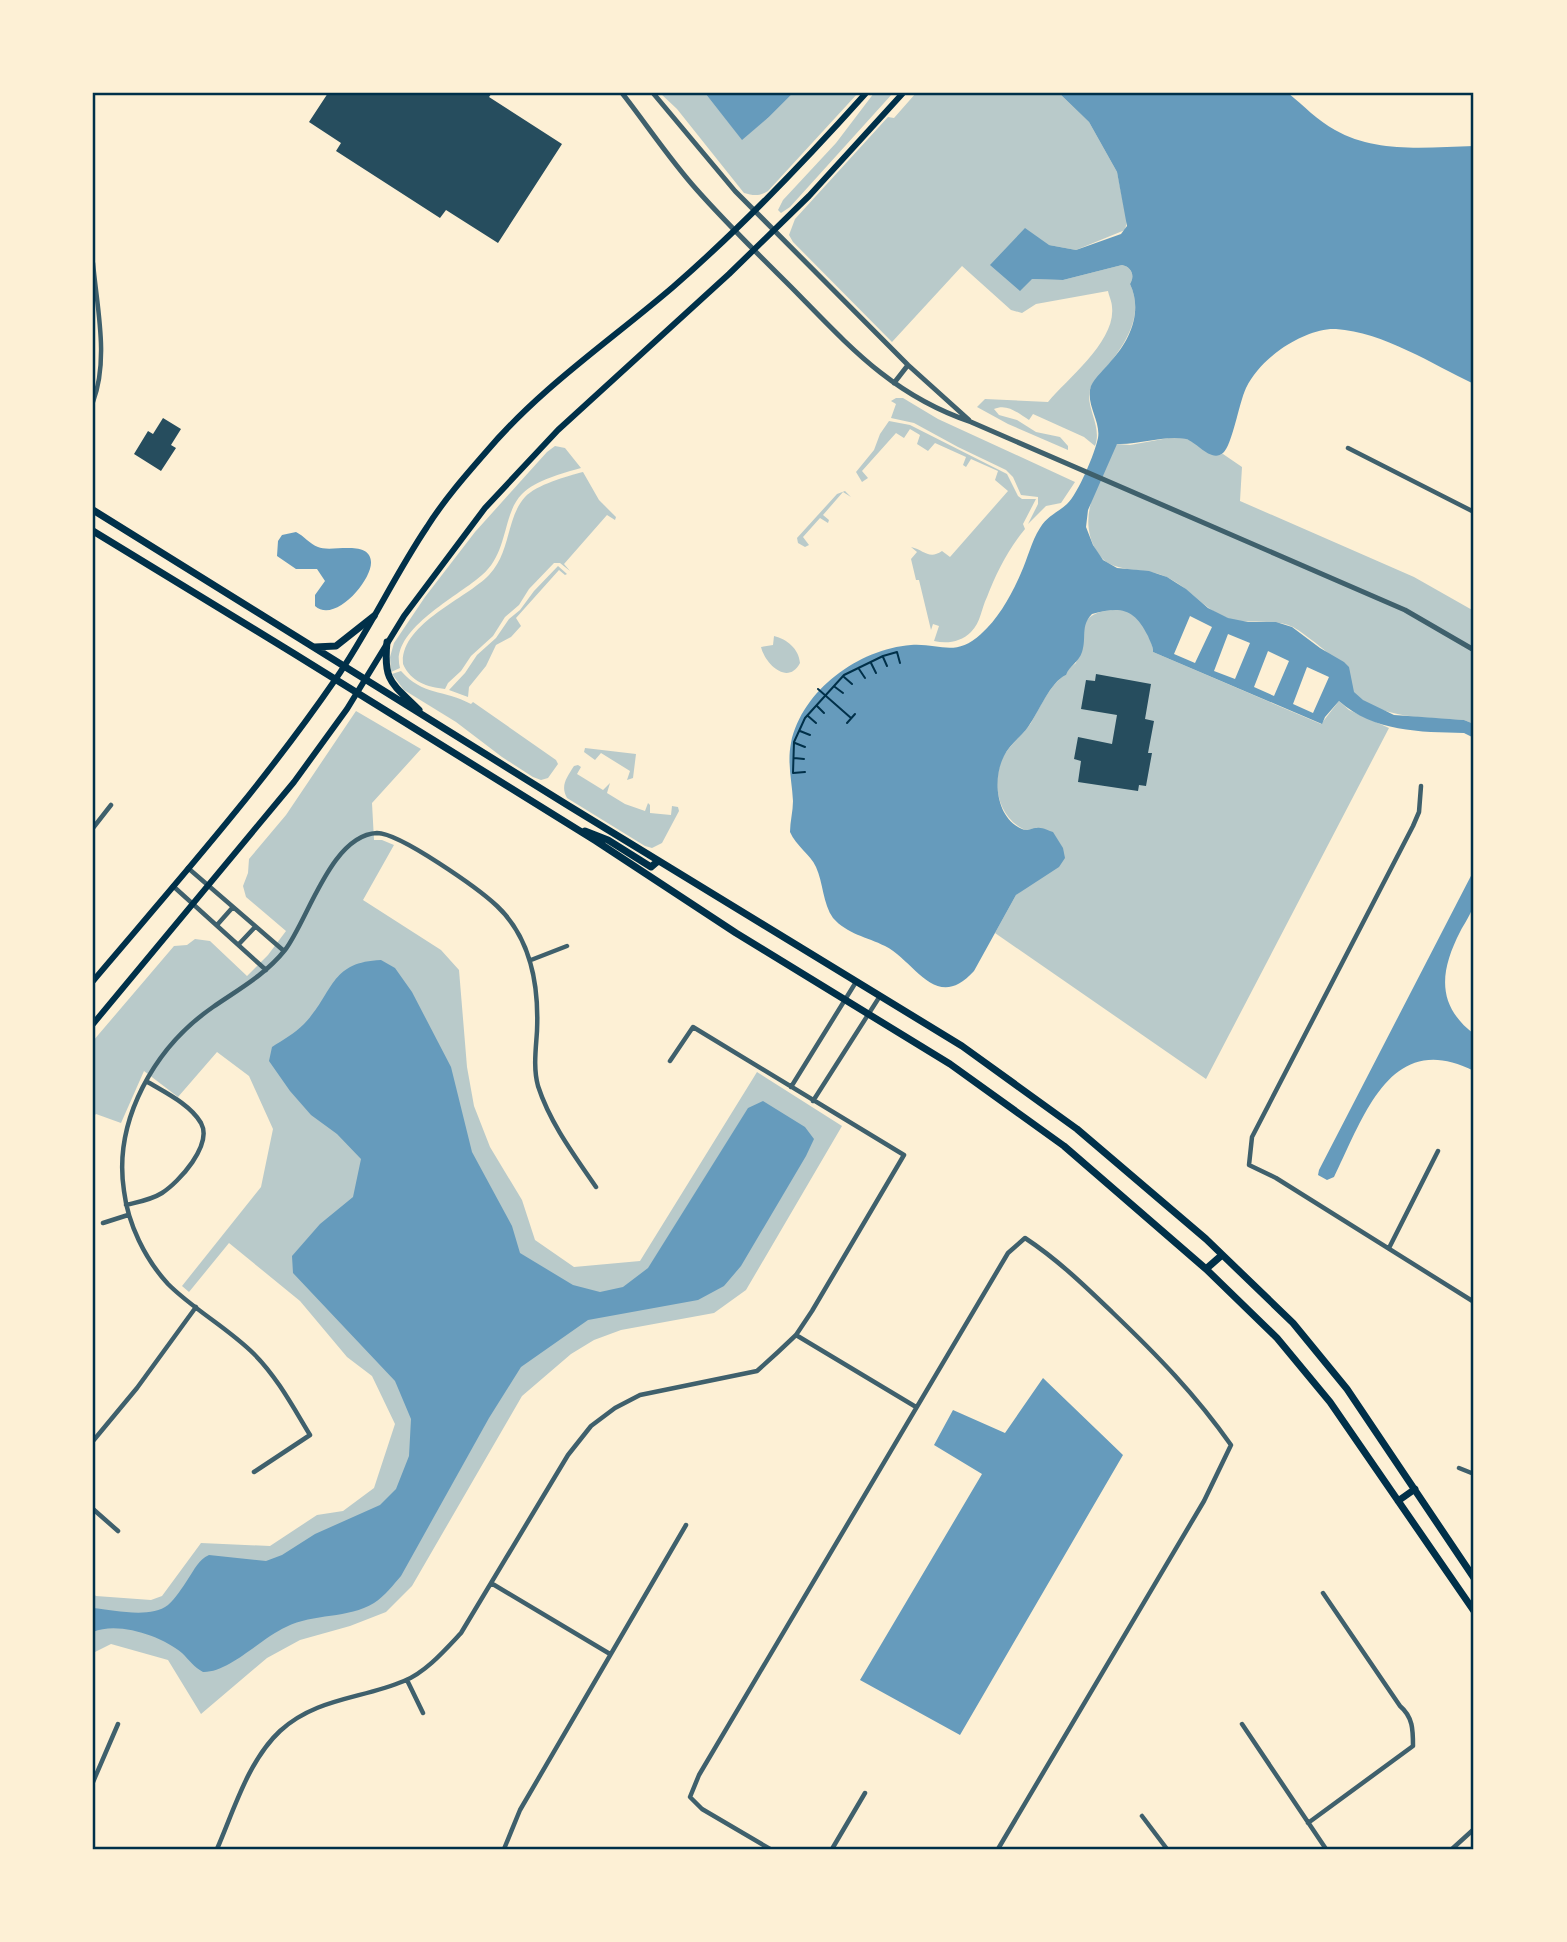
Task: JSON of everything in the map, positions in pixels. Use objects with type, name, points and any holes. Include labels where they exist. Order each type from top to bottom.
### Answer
[{"type":"main road","points":[[93,981],[272,766],[335,680],[427,527],[488,448],[560,379],[667,292],[735,231],[866,93]]},
{"type":"main road","points":[[93,1024],[294,782],[356,694],[387,642],[446,557],[524,466],[566,422],[809,196],[903,93]]},
{"type":"main road","points":[[93,510],[343,667],[962,1046],[1077,1129],[1222,1255],[1293,1324],[1339,1379],[1474,1578]]},
{"type":"main road","points":[[93,531],[950,1064],[1064,1146],[1206,1269],[1277,1338],[1330,1402],[1474,1611]]},
{"type":"main road","points":[[312,647],[336,646],[374,616]]},
{"type":"main road","points":[[387,642],[385,660],[390,681],[430,720]]},
{"type":"main road","points":[[571,826],[608,840],[651,867],[658,861]]},
{"type":"main road","points":[[1206,1269],[1222,1255]]},
{"type":"main road","points":[[1398,1501],[1415,1489]]},
{"type":"street","points":[[622,93],[696,189],[735,231],[845,342],[894,383],[940,411],[1405,610],[1474,650]]},
{"type":"street","points":[[653,93],[716,170],[755,212],[908,365],[971,422]]},
{"type":"street","points":[[93,263],[102,356],[99,387],[93,402]]},
{"type":"street","points":[[894,383],[908,365]]},
{"type":"street","points":[[1348,448],[1474,512]]},
{"type":"street","points":[[1421,786],[1419,813],[1252,1137],[1249,1165],[1276,1178],[1474,1301]]},
{"type":"street","points":[[93,828],[111,805]]},
{"type":"street","points":[[254,1472],[310,1435],[275,1379],[255,1356],[168,1284],[139,1241],[128,1215],[122,1173],[126,1135],[136,1099],[156,1065],[193,1023],[247,986],[275,961],[294,937],[325,874],[348,848],[362,838],[377,833],[393,836],[478,890],[500,909],[531,960],[535,976],[535,1064],[538,1084],[558,1131],[596,1186]]},
{"type":"street","points":[[188,868],[284,951]]},
{"type":"street","points":[[173,886],[266,970]]},
{"type":"street","points":[[217,925],[233,907]]},
{"type":"street","points":[[239,944],[255,927]]},
{"type":"street","points":[[531,960],[567,946]]},
{"type":"street","points":[[791,1087],[856,982]]},
{"type":"street","points":[[813,1101],[880,996]]},
{"type":"street","points":[[217,1849],[248,1779],[265,1749],[279,1732],[300,1715],[326,1703],[407,1681],[438,1657],[461,1633],[568,1455],[591,1426],[615,1408],[640,1395],[757,1371],[796,1335],[904,1155],[693,1027],[670,1061]]},
{"type":"street","points":[[126,1205],[154,1198],[172,1185],[202,1148],[205,1135],[201,1123],[189,1109],[146,1081]]},
{"type":"street","points":[[1389,1248],[1438,1151]]},
{"type":"street","points":[[103,1223],[128,1215]]},
{"type":"street","points":[[770,1849],[702,1809],[690,1797],[699,1775],[1008,1253],[1025,1238],[1045,1251],[1149,1347],[1198,1399],[1231,1445],[1204,1500],[998,1849]]},
{"type":"street","points":[[93,1441],[137,1388],[196,1307]]},
{"type":"street","points":[[796,1335],[916,1407]]},
{"type":"street","points":[[1459,1468],[1474,1474]]},
{"type":"street","points":[[93,1508],[118,1531]]},
{"type":"street","points":[[504,1849],[520,1810],[686,1525]]},
{"type":"street","points":[[491,1583],[610,1654]]},
{"type":"street","points":[[1308,1823],[1413,1746],[1408,1713],[1400,1706],[1323,1593]]},
{"type":"street","points":[[407,1681],[423,1713]]},
{"type":"street","points":[[93,1782],[118,1724]]},
{"type":"street","points":[[1242,1724],[1326,1849]]},
{"type":"street","points":[[832,1849],[865,1793]]},
{"type":"street","points":[[1142,1816],[1167,1849]]},
{"type":"street","points":[[1452,1849],[1474,1829]]},
{"type":"path","points":[[805,772],[793,773],[793,758],[794,742],[807,715],[843,676],[897,652],[901,663]]},
{"type":"path","points":[[883,656],[887,666]]},
{"type":"path","points":[[871,662],[876,673]]},
{"type":"path","points":[[859,668],[865,678]]},
{"type":"path","points":[[843,676],[852,684]]},
{"type":"path","points":[[835,686],[843,694]]},
{"type":"path","points":[[818,689],[851,718]]},
{"type":"path","points":[[816,705],[824,713]]},
{"type":"path","points":[[847,723],[855,714]]},
{"type":"path","points":[[807,715],[816,723]]},
{"type":"path","points":[[799,730],[810,735]]},
{"type":"path","points":[[794,742],[805,747]]},
{"type":"path","points":[[793,758],[804,759]]},
{"type":"shaded area","points":[[660,93],[705,93],[742,139],[793,93],[858,93],[768,191],[754,195],[744,193],[677,109]]},
{"type":"shaded area","points":[[874,93],[893,93],[790,207],[781,213],[778,210],[783,200],[836,143]]},
{"type":"shaded area","points":[[916,93],[1059,93],[1089,122],[1117,172],[1127,221],[1125,230],[1076,250],[1049,245],[1032,279],[1063,280],[1122,265],[1132,272],[1130,284],[1135,307],[1131,329],[1126,340],[1092,385],[1089,394],[1097,430],[1095,446],[1084,437],[1033,414],[1029,420],[1008,408],[994,409],[999,415],[1017,420],[1036,432],[1060,437],[1068,450],[1008,424],[977,407],[985,399],[1048,402],[1099,346],[1111,320],[1112,307],[1108,291],[1036,304],[1022,313],[1011,310],[962,266],[892,342],[789,235],[795,219],[888,117],[894,118]]},
{"type":"shaded area","points":[[903,398],[938,419],[1075,482],[1061,503],[1046,506],[1028,524],[1038,504],[1038,497],[1021,495],[1013,477],[1006,470],[914,423],[891,418],[896,404],[891,401]]},
{"type":"shaded area","points":[[889,421],[910,425],[1007,474],[1018,496],[1022,499],[1036,499],[1023,524],[1025,529],[994,579],[977,624],[971,632],[958,640],[934,641],[939,626],[933,624],[931,630],[911,559],[917,552],[911,547],[934,555],[942,551],[950,557],[1008,491],[995,480],[998,471],[971,459],[966,467],[963,465],[966,457],[935,443],[928,451],[917,444],[920,435],[910,429],[904,438],[896,433],[862,471],[868,478],[862,482],[856,472],[874,450]]},
{"type":"shaded area","points":[[1174,437],[1192,441],[1213,454],[1223,454],[1242,467],[1240,501],[1414,577],[1474,611],[1474,724],[1464,720],[1405,715],[1376,708],[1353,692],[1328,653],[1293,627],[1230,619],[1212,610],[1173,580],[1155,573],[1118,567],[1103,559],[1091,539],[1089,512],[1114,447],[1117,444],[1130,445]]},
{"type":"shaded area","points":[[555,446],[565,448],[581,468],[542,481],[522,494],[511,512],[491,566],[415,627],[399,654],[400,668],[391,672],[390,657],[394,643],[425,597],[475,532]]},
{"type":"shaded area","points":[[583,472],[599,500],[616,517],[615,520],[607,515],[564,564],[570,571],[560,563],[554,563],[445,689],[426,685],[410,675],[403,664],[405,650],[412,637],[436,614],[489,575],[501,556],[514,515],[525,497],[544,485]]},
{"type":"shaded area","points":[[845,491],[851,497],[843,492],[823,515],[829,520],[828,523],[820,518],[803,537],[809,545],[805,547],[798,543],[797,538],[837,494]]},
{"type":"shaded area","points":[[558,566],[567,574],[559,570],[516,618],[521,626],[511,637],[496,645],[486,666],[469,687],[468,697],[449,690],[477,655],[496,638],[509,619]]},
{"type":"shaded area","points":[[1121,609],[1139,620],[1150,638],[1153,652],[1321,724],[1339,701],[1349,710],[1389,728],[1206,1079],[995,933],[1016,895],[1029,885],[1028,831],[1010,819],[1000,800],[997,779],[1003,757],[1031,723],[1051,689],[1076,663],[1084,624],[1091,616],[1100,612]]},
{"type":"shaded area","points":[[774,636],[788,642],[795,649],[800,663],[795,670],[783,673],[772,666],[763,654],[761,647],[773,645]]},
{"type":"shaded area","points":[[401,671],[417,685],[471,704],[473,702],[558,764],[548,778],[541,780],[533,777],[456,722],[404,690],[392,674]]},
{"type":"shaded area","points":[[356,711],[421,749],[372,803],[374,840],[394,845],[363,900],[441,950],[459,970],[467,1067],[474,1106],[490,1147],[522,1200],[535,1240],[574,1267],[640,1261],[757,1072],[842,1126],[746,1290],[714,1313],[621,1330],[594,1340],[571,1354],[522,1396],[412,1586],[386,1612],[350,1626],[300,1640],[267,1658],[201,1714],[168,1660],[111,1644],[93,1653],[93,1594],[151,1600],[162,1596],[201,1543],[270,1546],[317,1515],[343,1511],[374,1488],[395,1424],[372,1376],[347,1357],[300,1301],[229,1243],[189,1292],[182,1286],[261,1187],[273,1129],[249,1076],[217,1052],[178,1097],[144,1071],[121,1123],[96,1114],[93,1117],[93,1041],[174,946],[187,945],[195,939],[210,941],[247,976],[268,955],[286,931],[246,897],[243,886],[249,859],[286,815]]},
{"type":"shaded area","points":[[585,748],[636,754],[633,778],[627,780],[630,771],[601,753],[595,760],[584,752]]},
{"type":"shaded area","points":[[574,766],[581,767],[577,774],[603,790],[610,783],[607,793],[625,804],[645,811],[648,803],[650,813],[671,815],[672,806],[678,807],[679,811],[662,843],[652,848],[645,846],[567,798],[565,782]]},
{"type":"water","points":[[705,93],[793,93],[742,140]]},
{"type":"water","points":[[1059,93],[1288,93],[1329,126],[1351,138],[1368,143],[1421,148],[1474,146],[1474,384],[1389,342],[1354,331],[1322,330],[1307,335],[1276,353],[1253,377],[1246,388],[1223,453],[1209,454],[1186,439],[1177,438],[1117,444],[1088,510],[1086,527],[1103,560],[1117,568],[1149,571],[1167,577],[1208,608],[1228,618],[1248,622],[1276,622],[1292,627],[1349,667],[1354,692],[1363,700],[1394,715],[1464,720],[1474,724],[1474,738],[1464,733],[1414,731],[1382,724],[1367,719],[1339,701],[1322,724],[1153,652],[1143,627],[1126,611],[1111,610],[1092,614],[1086,623],[1081,655],[1066,675],[1055,684],[1028,727],[1006,752],[998,776],[1002,807],[1013,824],[1024,830],[1039,828],[1053,832],[1063,848],[1065,858],[1059,867],[1016,895],[974,971],[961,983],[948,987],[937,986],[896,953],[851,932],[833,918],[816,867],[790,832],[793,801],[790,750],[797,724],[807,706],[820,690],[853,664],[891,648],[921,645],[955,648],[981,634],[994,621],[1009,597],[1040,528],[1071,499],[1090,463],[1098,438],[1090,399],[1091,386],[1129,335],[1135,315],[1134,294],[1130,284],[1132,272],[1122,265],[1063,280],[1032,279],[1020,291],[990,265],[1025,228],[1049,245],[1076,250],[1121,234],[1127,226],[1117,172],[1089,122]]},
{"type":"water","points":[[296,532],[318,547],[357,549],[369,555],[370,570],[359,589],[342,605],[323,610],[315,606],[315,595],[325,581],[317,569],[296,569],[277,556],[278,541],[282,535]]},
{"type":"water","points":[[1474,870],[1474,903],[1448,960],[1445,987],[1453,1011],[1474,1034],[1474,1071],[1445,1061],[1421,1061],[1401,1070],[1384,1085],[1369,1106],[1334,1177],[1327,1180],[1318,1175],[1319,1170]]},
{"type":"water","points":[[381,960],[395,968],[412,992],[451,1067],[472,1152],[512,1226],[520,1253],[573,1285],[600,1292],[623,1287],[648,1268],[748,1108],[763,1101],[805,1127],[814,1139],[741,1266],[724,1286],[698,1300],[588,1320],[521,1367],[489,1418],[401,1576],[382,1597],[353,1612],[286,1627],[223,1667],[203,1672],[182,1653],[152,1636],[115,1628],[93,1632],[93,1608],[152,1612],[168,1605],[174,1599],[199,1562],[209,1555],[266,1561],[282,1555],[315,1534],[380,1505],[396,1489],[409,1456],[411,1419],[395,1381],[293,1273],[292,1256],[320,1224],[353,1197],[361,1159],[337,1134],[311,1115],[269,1061],[272,1047],[304,1024],[342,973],[351,966]]},
{"type":"water","points":[[1043,1378],[1123,1455],[960,1735],[860,1680],[982,1474],[934,1445],[953,1410],[1005,1433]]},
{"type":"pier","points":[[1190,616],[1212,627],[1195,663],[1174,654]]},
{"type":"pier","points":[[1228,634],[1250,643],[1235,679],[1214,671]]},
{"type":"pier","points":[[1268,651],[1289,661],[1274,696],[1254,687]]},
{"type":"pier","points":[[1307,667],[1329,677],[1313,713],[1293,704]]},
{"type":"building","points":[[328,93],[492,93],[489,97],[562,144],[498,243],[446,210],[440,218],[336,151],[341,143],[309,122]]},
{"type":"building","points":[[163,418],[181,429],[171,445],[176,448],[161,471],[134,454],[148,431],[153,434]]},
{"type":"building","points":[[1096,674],[1151,684],[1145,719],[1154,721],[1148,753],[1152,753],[1146,786],[1139,785],[1138,791],[1078,782],[1081,761],[1074,759],[1078,737],[1112,744],[1117,715],[1081,709],[1086,680],[1095,681]]}]
